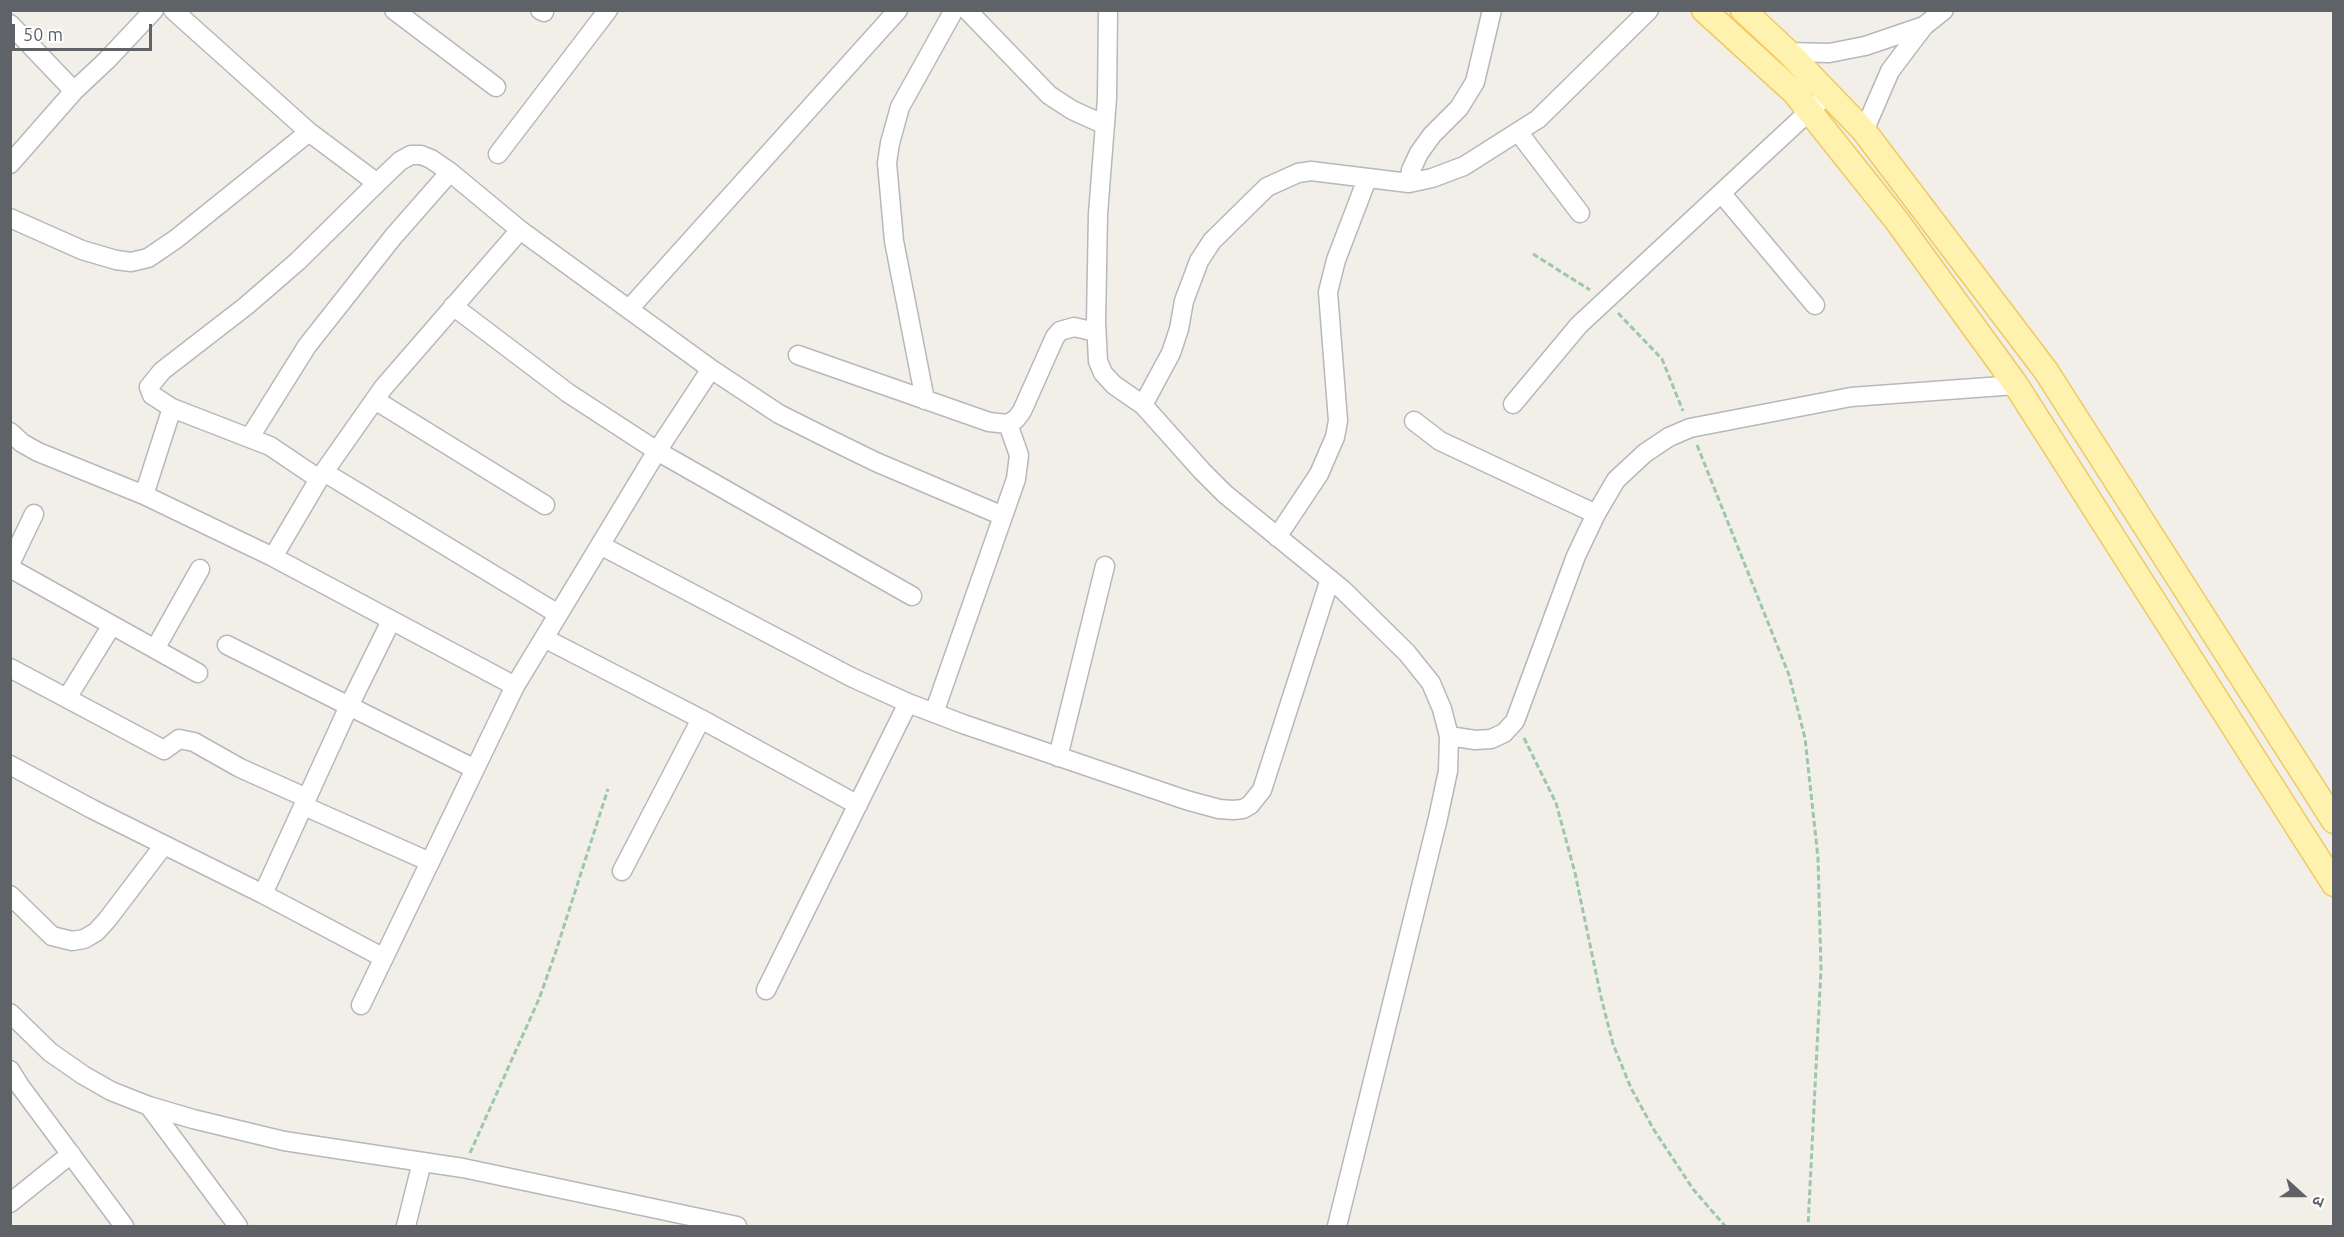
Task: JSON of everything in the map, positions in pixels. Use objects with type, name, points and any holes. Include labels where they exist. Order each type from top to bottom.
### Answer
[{"type":"main road","points":[[1704,10],[1795,93],[1897,221],[2016,385],[2334,884]]},
{"type":"main road","points":[[1743,10],[1788,52],[1864,131],[2046,371],[2334,821]]},
{"type":"street","points":[[12,158],[154,10]]},
{"type":"street","points":[[173,10],[309,132],[377,183]]},
{"type":"street","points":[[394,10],[496,87]]},
{"type":"street","points":[[498,154],[608,10]]},
{"type":"street","points":[[629,309],[898,10]]},
{"type":"street","points":[[925,400],[894,241],[887,164],[900,107],[954,10]]},
{"type":"street","points":[[967,10],[1049,95],[1072,110],[1105,125]]},
{"type":"street","points":[[1108,10],[1108,89],[1098,214],[1096,332],[1098,361],[1102,373],[1114,385],[1143,405],[1202,471],[1250,515],[1330,579],[1407,653],[1431,683],[1442,709],[1449,736],[1448,771],[1438,818],[1337,1227]]},
{"type":"street","points":[[1409,183],[1411,170],[1419,153],[1432,135],[1459,108],[1475,82],[1492,10]]},
{"type":"street","points":[[1143,405],[1171,353],[1179,329],[1184,301],[1199,261],[1212,241],[1246,205],[1267,187],[1298,172],[1311,171],[1409,183],[1432,178],[1464,166],[1538,119],[1649,10]]},
{"type":"street","points":[[1864,131],[1890,71],[1924,26],[1944,10]]},
{"type":"street","points":[[10,24],[74,91]]},
{"type":"street","points":[[1788,52],[1829,52],[1865,46],[1924,26]]},
{"type":"street","points":[[1513,404],[1579,325],[1828,93]]},
{"type":"street","points":[[10,218],[82,250],[116,260],[131,262],[148,258],[203,218],[309,132]]},
{"type":"street","points":[[1519,133],[1580,213]]},
{"type":"street","points":[[558,614],[278,451],[250,437],[172,408],[152,394],[148,387],[153,380],[298,261],[400,161],[411,155],[421,155],[431,159],[450,172],[520,230],[711,369],[779,414],[876,462],[1003,516]]},
{"type":"street","points":[[250,437],[307,346],[380,253],[450,172]]},
{"type":"street","points":[[1277,537],[1319,474],[1335,437],[1338,421],[1328,292],[1336,260],[1367,179]]},
{"type":"street","points":[[1722,194],[1815,305]]},
{"type":"street","points":[[273,558],[321,475],[375,400],[520,230]]},
{"type":"street","points":[[453,306],[568,393],[657,451],[912,596]]},
{"type":"street","points":[[798,355],[989,422],[1008,424],[1022,411],[1055,337],[1060,331],[1074,327],[1096,332]]},
{"type":"street","points":[[361,1005],[515,686],[657,451],[711,369]]},
{"type":"street","points":[[1449,736],[1475,740],[1491,739],[1504,732],[1515,721],[1576,556],[1596,514],[1616,480],[1645,453],[1669,437],[1690,428],[1851,397],[2016,385]]},
{"type":"street","points":[[375,400],[545,505]]},
{"type":"street","points":[[144,495],[172,408]]},
{"type":"street","points":[[1414,421],[1440,441],[1596,514]]},
{"type":"street","points":[[934,713],[1016,479],[1019,455],[1008,424]]},
{"type":"street","points":[[10,432],[22,443],[38,452],[144,495],[273,558],[515,686]]},
{"type":"street","points":[[34,514],[10,566],[198,673]]},
{"type":"street","points":[[600,545],[850,677],[908,703],[1058,757],[1219,809],[1242,809],[1250,805],[1262,790],[1330,579]]},
{"type":"street","points":[[1058,757],[1105,566]]},
{"type":"street","points":[[155,649],[200,569]]},
{"type":"street","points":[[263,894],[349,706],[391,621]]},
{"type":"street","points":[[68,698],[111,625]]},
{"type":"street","points":[[544,638],[701,719],[858,805]]},
{"type":"street","points":[[227,645],[475,769]]},
{"type":"street","points":[[10,668],[164,750],[179,739],[194,742],[306,802],[430,862]]},
{"type":"street","points":[[766,990],[908,703]]},
{"type":"street","points":[[622,871],[701,719]]},
{"type":"street","points":[[10,765],[384,958]]},
{"type":"street","points":[[10,895],[52,936],[72,941],[84,939],[96,932],[107,920],[164,844]]},
{"type":"street","points":[[10,1013],[50,1052],[83,1075],[111,1091],[149,1106],[239,1132],[463,1168],[737,1227]]},
{"type":"street","points":[[10,1070],[121,1225]]},
{"type":"street","points":[[149,1106],[238,1227]]},
{"type":"street","points":[[10,1203],[71,1154]]},
{"type":"street","points":[[406,1227],[422,1162]]},
{"type":"path","points":[[1533,254],[1605,300],[1662,359],[1789,675],[1805,738],[1818,858],[1821,969],[1808,1227]]},
{"type":"path","points":[[1515,721],[1556,803],[1575,873],[1600,996],[1613,1044],[1631,1088],[1654,1130],[1693,1189],[1725,1227]]},
{"type":"path","points":[[463,1168],[539,999],[608,789]]}]
